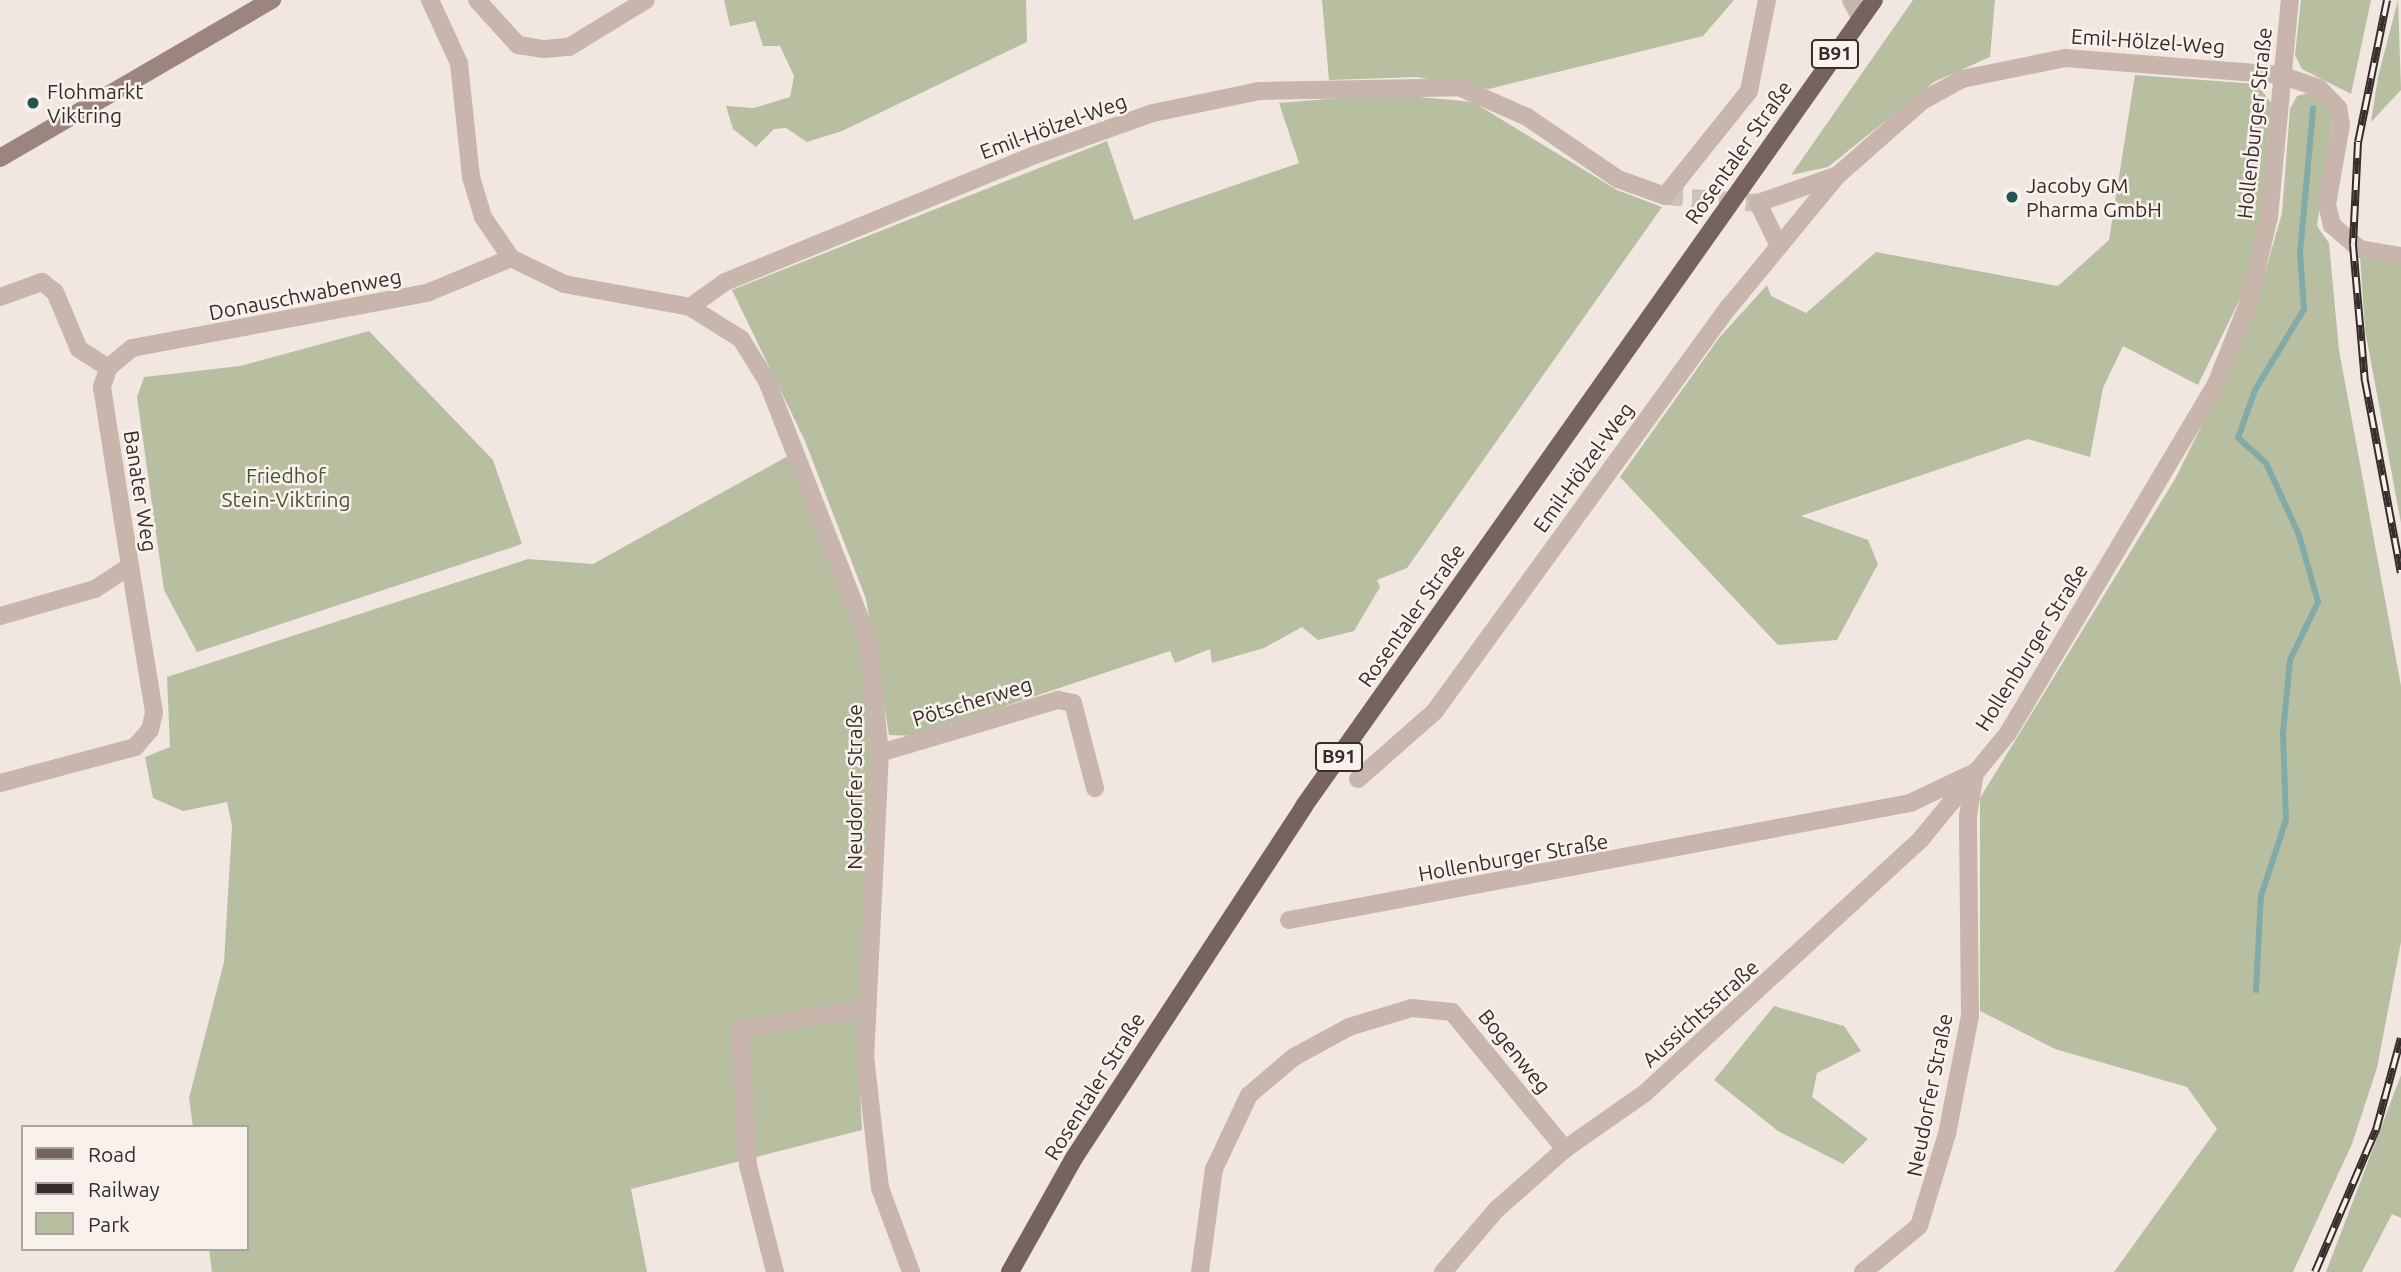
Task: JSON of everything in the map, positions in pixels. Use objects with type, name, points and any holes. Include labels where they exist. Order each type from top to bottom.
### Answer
[{"type":"main road","points":[[0,158],[272,0]]},
{"type":"main road","name":"Rosentaler Straße","points":[[1010,1272],[1205,952],[1874,0]]},
{"type":"street","points":[[430,0],[459,63],[471,177],[483,216],[510,258],[564,284],[690,307]]},
{"type":"street","points":[[477,0],[518,45],[544,49],[569,47],[646,0]]},
{"type":"street","name":"Emil-Hölzel-Weg","points":[[690,307],[725,282],[1032,156],[1153,113],[1259,91],[1459,87],[1527,117],[1618,179],[1665,196],[1742,103],[1767,0]]},
{"type":"street","points":[[1851,0],[1861,19]]},
{"type":"street","name":"Hollenburger Straße","points":[[1289,920],[1910,803],[1975,772],[2008,733],[2216,384],[2249,301],[2269,216],[2290,0]]},
{"type":"street","name":"Emil-Hölzel-Weg","points":[[1358,779],[1434,711],[1779,246],[1838,175],[1922,101],[1962,79],[2006,65],[2065,58],[2135,59],[2281,75],[2319,88],[2338,108],[2327,204],[2332,225],[2360,249],[2401,256]]},
{"type":"street","name":"Emil-Hölzel-Weg","points":[[1779,246],[1758,203],[1838,175]]},
{"type":"street","name":"Donauschwabenweg","points":[[108,368],[132,348],[427,293],[510,258]]},
{"type":"street","points":[[0,297],[42,282],[55,292],[79,349],[108,368]]},
{"type":"street","name":"Neudorfer Straße","points":[[690,307],[741,339],[767,381],[868,639],[880,753],[865,1008],[876,1165],[911,1272]]},
{"type":"street","name":"Banater Weg","points":[[0,616],[95,589],[130,566],[102,387],[108,368]]},
{"type":"street","points":[[0,783],[135,747],[150,730],[154,712],[130,566]]},
{"type":"street","name":"Pötscherweg","points":[[880,753],[1031,706],[1073,703],[1082,724],[1095,788]]},
{"type":"street","name":"Neudorfer Straße","points":[[1863,1272],[1919,1226],[1947,1135],[1970,1016],[1968,842],[1975,772]]},
{"type":"street","name":"Aussichtsstraße","points":[[1443,1272],[1497,1209],[1565,1149],[1645,1093],[1769,983],[1921,839],[1975,772]]},
{"type":"street","points":[[775,1272],[747,1166],[740,1029],[865,1008]]},
{"type":"street","name":"Bogenweg","points":[[1200,1272],[1214,1169],[1249,1095],[1294,1057],[1349,1027],[1412,1008],[1452,1012],[1565,1149]]},
{"type":"green space","points":[[724,0],[1026,0],[1027,42],[842,131],[807,142],[786,128],[774,129],[756,147],[733,129],[726,106],[754,108],[790,97],[794,76],[780,46],[763,46],[755,21],[730,26]]},
{"type":"green space","points":[[1322,0],[1734,0],[1703,36],[1489,89],[1417,77],[1329,80]]},
{"type":"green space","points":[[1913,0],[1995,0],[1990,57],[1934,82],[1828,167],[1791,175]]},
{"type":"green space","points":[[2301,0],[2371,0],[2351,94],[2302,69],[2295,55]]},
{"type":"green space","points":[[2398,0],[2401,90],[2371,122],[2378,77]]},
{"type":"green space","points":[[2135,75],[2257,84],[2271,103],[2261,214],[2241,297],[2198,385],[2123,346],[2103,388],[2090,457],[2028,439],[1801,516],[1868,540],[1878,564],[1837,640],[1778,645],[1620,477],[1719,338],[1767,285],[1771,296],[1806,313],[1876,252],[2058,286],[2109,240]]},
{"type":"green space","points":[[2308,93],[2322,98],[2333,116],[2317,226],[2329,243],[2339,350],[2401,686],[2401,942],[2377,1068],[2352,1144],[2293,1272],[2114,1272],[2217,1129],[2187,1087],[2055,1049],[1980,1011],[1980,798],[2175,479],[2220,389],[2254,311],[2282,213],[2290,109],[2297,96]]},
{"type":"green space","points":[[1387,94],[1473,102],[1617,190],[1662,207],[1407,568],[1377,580],[1380,587],[1354,631],[1318,640],[1302,627],[1264,648],[1212,663],[1210,649],[1175,663],[1170,651],[916,736],[889,735],[866,599],[805,441],[732,290],[1107,141],[1134,220],[1299,163],[1279,103]]},
{"type":"green space","points":[[2360,257],[2401,263],[2401,523],[2365,330]]},
{"type":"green space","name":"Friedhof Stein-Viktring","points":[[369,331],[493,460],[522,544],[197,652],[164,590],[137,397],[144,377],[240,366]]},
{"type":"green space","points":[[788,456],[861,642],[868,683],[873,799],[858,1042],[862,1130],[631,1189],[647,1272],[212,1272],[209,1251],[248,1251],[248,1125],[193,1125],[189,1098],[224,962],[232,826],[227,802],[183,811],[153,798],[145,757],[170,747],[167,677],[528,559],[593,564]]},
{"type":"green space","points":[[1774,1006],[1844,1026],[1861,1051],[1817,1073],[1812,1097],[1868,1139],[1843,1164],[1778,1131],[1714,1080]]},
{"type":"green space","points":[[2401,1075],[2401,1218],[2392,1214],[2362,1272],[2326,1272]]},
{"type":"waterway","points":[[2256,990],[2261,896],[2286,820],[2283,733],[2290,660],[2318,602],[2299,535],[2266,463],[2238,438],[2255,390],[2304,309],[2300,253],[2313,109]]},
{"type":"tunnel","points":[[1665,196],[1758,203]]},
{"type":"railway","points":[[2387,0],[2358,142],[2353,245],[2365,381],[2401,573]]},
{"type":"railway","points":[[2315,1272],[2376,1130],[2401,1038]]},
{"type":"place","name":"Flohmarkt Viktring","points":[[33,103]]},
{"type":"place","name":"Jacoby GM Pharma GmbH","points":[[2012,197]]}]
